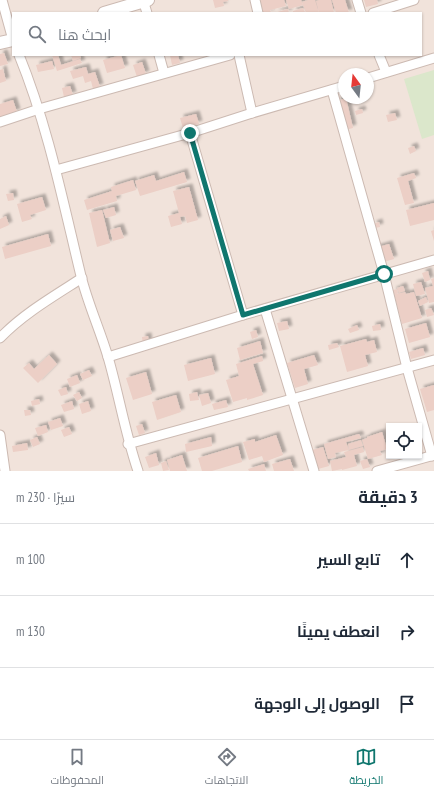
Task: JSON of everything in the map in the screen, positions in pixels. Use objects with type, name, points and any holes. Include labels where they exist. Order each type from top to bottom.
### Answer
[{"type":"street","points":[[2,0],[12,36]]},
{"type":"street","points":[[255,0],[258,12]]},
{"type":"street","points":[[357,0],[361,12]]},
{"type":"street","points":[[376,12],[414,0]]},
{"type":"street","points":[[109,12],[146,4]]},
{"type":"street","points":[[0,43],[12,40]]},
{"type":"street","points":[[19,56],[39,109],[56,170],[82,278],[108,357],[128,444],[138,471]]},
{"type":"street","points":[[159,56],[164,73]]},
{"type":"street","points":[[0,122],[39,109],[226,56]]},
{"type":"street","points":[[239,56],[252,113]]},
{"type":"street","points":[[379,56],[386,72]]},
{"type":"street","points":[[374,76],[434,58]]},
{"type":"street","points":[[56,170],[190,133],[338,88]]},
{"type":"street","points":[[332,90],[384,274],[407,368],[433,455],[376,471]]},
{"type":"street","points":[[190,133],[243,315]]},
{"type":"street","points":[[108,357],[243,315],[434,260]]},
{"type":"street","points":[[0,338],[30,313],[82,278]]},
{"type":"street","points":[[265,309],[314,471]]},
{"type":"street","points":[[128,444],[434,360]]},
{"type":"street","points":[[0,435],[5,471]]},
{"type":"shaded area","points":[[0,0],[434,0],[434,471],[0,471]]},
{"type":"green space","points":[[434,70],[434,135],[422,139],[404,79]]},
{"type":"building","points":[[213,0],[228,1],[223,2],[224,6],[215,8]]},
{"type":"building","points":[[257,0],[284,0],[286,6],[270,10],[271,12],[261,12]]},
{"type":"building","points":[[286,0],[301,0],[303,5],[289,9]]},
{"type":"building","points":[[315,0],[319,12],[306,12],[302,2]]},
{"type":"building","points":[[331,0],[334,12],[319,12],[316,1]]},
{"type":"building","points":[[332,0],[345,0],[349,12],[336,12]]},
{"type":"building","points":[[364,0],[377,0],[378,4],[366,7]]},
{"type":"building","points":[[303,8],[305,12],[293,12]]},
{"type":"building","points":[[288,9],[289,12],[278,12]]},
{"type":"building","points":[[4,53],[8,64],[0,66],[0,54]]},
{"type":"building","points":[[52,56],[58,56],[61,65],[80,59],[82,63],[57,71]]},
{"type":"building","points":[[71,56],[80,56],[81,58],[73,61]]},
{"type":"building","points":[[121,56],[125,68],[107,73],[103,60]]},
{"type":"building","points":[[170,56],[178,56],[180,63],[172,65]]},
{"type":"building","points":[[52,61],[54,69],[38,72],[36,65]]},
{"type":"building","points":[[142,62],[146,74],[137,77],[133,65]]},
{"type":"building","points":[[86,67],[88,74],[95,72],[100,87],[93,89],[91,81],[85,83],[83,76],[73,79],[70,71]]},
{"type":"building","points":[[3,69],[6,81],[0,83],[0,70]]},
{"type":"building","points":[[70,86],[73,95],[64,97],[62,88]]},
{"type":"building","points":[[13,100],[17,112],[0,117],[0,104]]},
{"type":"building","points":[[337,101],[338,104],[347,104],[353,128],[345,130]]},
{"type":"building","points":[[362,109],[363,113],[356,115],[355,111]]},
{"type":"building","points":[[395,113],[397,120],[388,122],[386,115]]},
{"type":"building","points":[[196,114],[199,124],[183,128],[180,118]]},
{"type":"building","points":[[414,146],[416,151],[410,154],[408,148]]},
{"type":"building","points":[[184,172],[187,182],[140,196],[135,181],[154,175],[156,181]]},
{"type":"building","points":[[414,173],[416,178],[408,181],[414,203],[405,205],[397,178]]},
{"type":"building","points":[[133,180],[136,190],[116,196],[117,201],[87,210],[84,200],[112,191],[111,187]]},
{"type":"building","points":[[189,187],[198,220],[187,223],[185,216],[180,217],[182,224],[171,227],[168,216],[179,213],[173,191]]},
{"type":"building","points":[[13,193],[14,200],[8,201],[6,194]]},
{"type":"building","points":[[42,197],[46,210],[30,215],[32,219],[22,222],[17,204]]},
{"type":"building","points":[[434,203],[434,220],[410,226],[406,210]]},
{"type":"building","points":[[114,207],[116,215],[106,218],[103,210]]},
{"type":"building","points":[[102,210],[110,243],[97,247],[89,213]]},
{"type":"building","points":[[6,216],[9,225],[0,229],[0,219]]},
{"type":"building","points":[[379,222],[380,227],[375,228],[373,224]]},
{"type":"building","points":[[120,227],[124,238],[113,241],[110,230]]},
{"type":"building","points":[[434,230],[434,241],[431,231]]},
{"type":"building","points":[[48,234],[51,246],[5,259],[2,247]]},
{"type":"building","points":[[389,244],[394,259],[380,263],[375,248]]},
{"type":"building","points":[[428,271],[430,280],[425,282],[422,273]]},
{"type":"building","points":[[434,278],[434,302],[429,303],[425,288],[433,286],[431,279]]},
{"type":"building","points":[[421,282],[425,294],[416,296],[413,284]]},
{"type":"building","points":[[403,286],[405,291],[399,293],[397,288]]},
{"type":"building","points":[[397,289],[398,293],[396,294],[414,292],[422,318],[402,324],[393,290]]},
{"type":"building","points":[[426,297],[428,302],[420,306],[418,301]]},
{"type":"building","points":[[431,308],[434,315],[427,317],[425,310]]},
{"type":"building","points":[[287,321],[289,329],[279,331],[277,323]]},
{"type":"building","points":[[426,323],[430,337],[409,343],[405,329]]},
{"type":"building","points":[[380,324],[381,330],[373,331],[372,326]]},
{"type":"building","points":[[357,325],[359,330],[350,333],[348,329]]},
{"type":"building","points":[[256,330],[258,337],[252,339],[250,332]]},
{"type":"building","points":[[148,336],[149,344],[143,345],[142,337]]},
{"type":"building","points":[[366,339],[367,342],[374,340],[377,352],[365,355],[368,366],[347,372],[340,346]]},
{"type":"building","points":[[260,341],[263,353],[240,360],[237,348]]},
{"type":"building","points":[[337,343],[339,347],[329,350],[328,345]]},
{"type":"building","points":[[423,348],[425,355],[411,359],[409,352]]},
{"type":"building","points":[[49,355],[57,364],[38,383],[23,368],[29,363],[34,369]]},
{"type":"building","points":[[314,355],[318,365],[304,369],[308,384],[295,388],[287,363]]},
{"type":"building","points":[[262,356],[263,361],[253,364],[263,395],[247,400],[247,398],[233,402],[226,380],[239,376],[236,364]]},
{"type":"building","points":[[211,358],[215,374],[188,381],[184,365]]},
{"type":"building","points":[[89,370],[92,376],[83,380],[80,374]]},
{"type":"building","points":[[146,372],[152,394],[133,400],[126,378]]},
{"type":"building","points":[[77,375],[80,383],[70,387],[67,379]]},
{"type":"building","points":[[434,385],[434,410],[427,412],[420,389]]},
{"type":"building","points":[[66,387],[68,394],[61,396],[58,390]]},
{"type":"building","points":[[79,392],[82,398],[77,401],[73,395]]},
{"type":"building","points":[[197,392],[199,400],[190,401],[189,394]]},
{"type":"building","points":[[208,393],[211,403],[202,406],[199,395]]},
{"type":"building","points":[[176,395],[181,412],[157,420],[152,402]]},
{"type":"building","points":[[39,399],[40,404],[32,406],[31,401]]},
{"type":"building","points":[[226,400],[228,407],[214,410],[212,404]]},
{"type":"building","points":[[72,401],[74,409],[64,412],[61,405]]},
{"type":"building","points":[[88,401],[91,411],[82,414],[79,404]]},
{"type":"building","points":[[24,410],[30,410],[31,415],[25,416]]},
{"type":"building","points":[[60,418],[63,426],[51,430],[48,422]]},
{"type":"building","points":[[142,424],[145,433],[139,435],[136,426]]},
{"type":"building","points":[[46,425],[48,432],[38,436],[35,428]]},
{"type":"building","points":[[69,427],[72,434],[64,437],[61,430]]},
{"type":"building","points":[[382,432],[386,449],[380,451],[382,455],[368,459],[362,440]]},
{"type":"building","points":[[359,434],[361,438],[346,442],[349,450],[335,453],[336,457],[328,459],[324,444]]},
{"type":"building","points":[[276,435],[283,455],[264,462],[262,456],[249,460],[243,442],[255,439],[255,442]]},
{"type":"building","points":[[37,437],[40,444],[33,447],[30,440]]},
{"type":"building","points":[[211,437],[212,446],[186,452],[185,444]]},
{"type":"building","points":[[361,440],[363,446],[349,450],[348,444]]},
{"type":"building","points":[[27,443],[28,450],[13,452],[12,446]]},
{"type":"building","points":[[238,446],[242,462],[212,471],[202,471],[198,458]]},
{"type":"building","points":[[323,447],[329,466],[318,469],[312,450]]},
{"type":"building","points":[[363,447],[364,452],[354,455],[357,466],[332,471],[330,461],[346,457],[344,452]]},
{"type":"building","points":[[156,453],[159,465],[149,468],[145,457]]},
{"type":"building","points":[[182,455],[187,471],[170,471],[167,460]]},
{"type":"building","points":[[290,459],[294,471],[274,471],[272,464]]},
{"type":"building","points":[[367,459],[370,467],[363,469],[360,461]]},
{"type":"building","points":[[166,461],[169,470],[163,471],[161,463]]},
{"type":"building","points":[[264,464],[266,471],[249,471],[248,469]]},
{"type":"route","points":[[190,133],[243,315],[384,274]]}]
